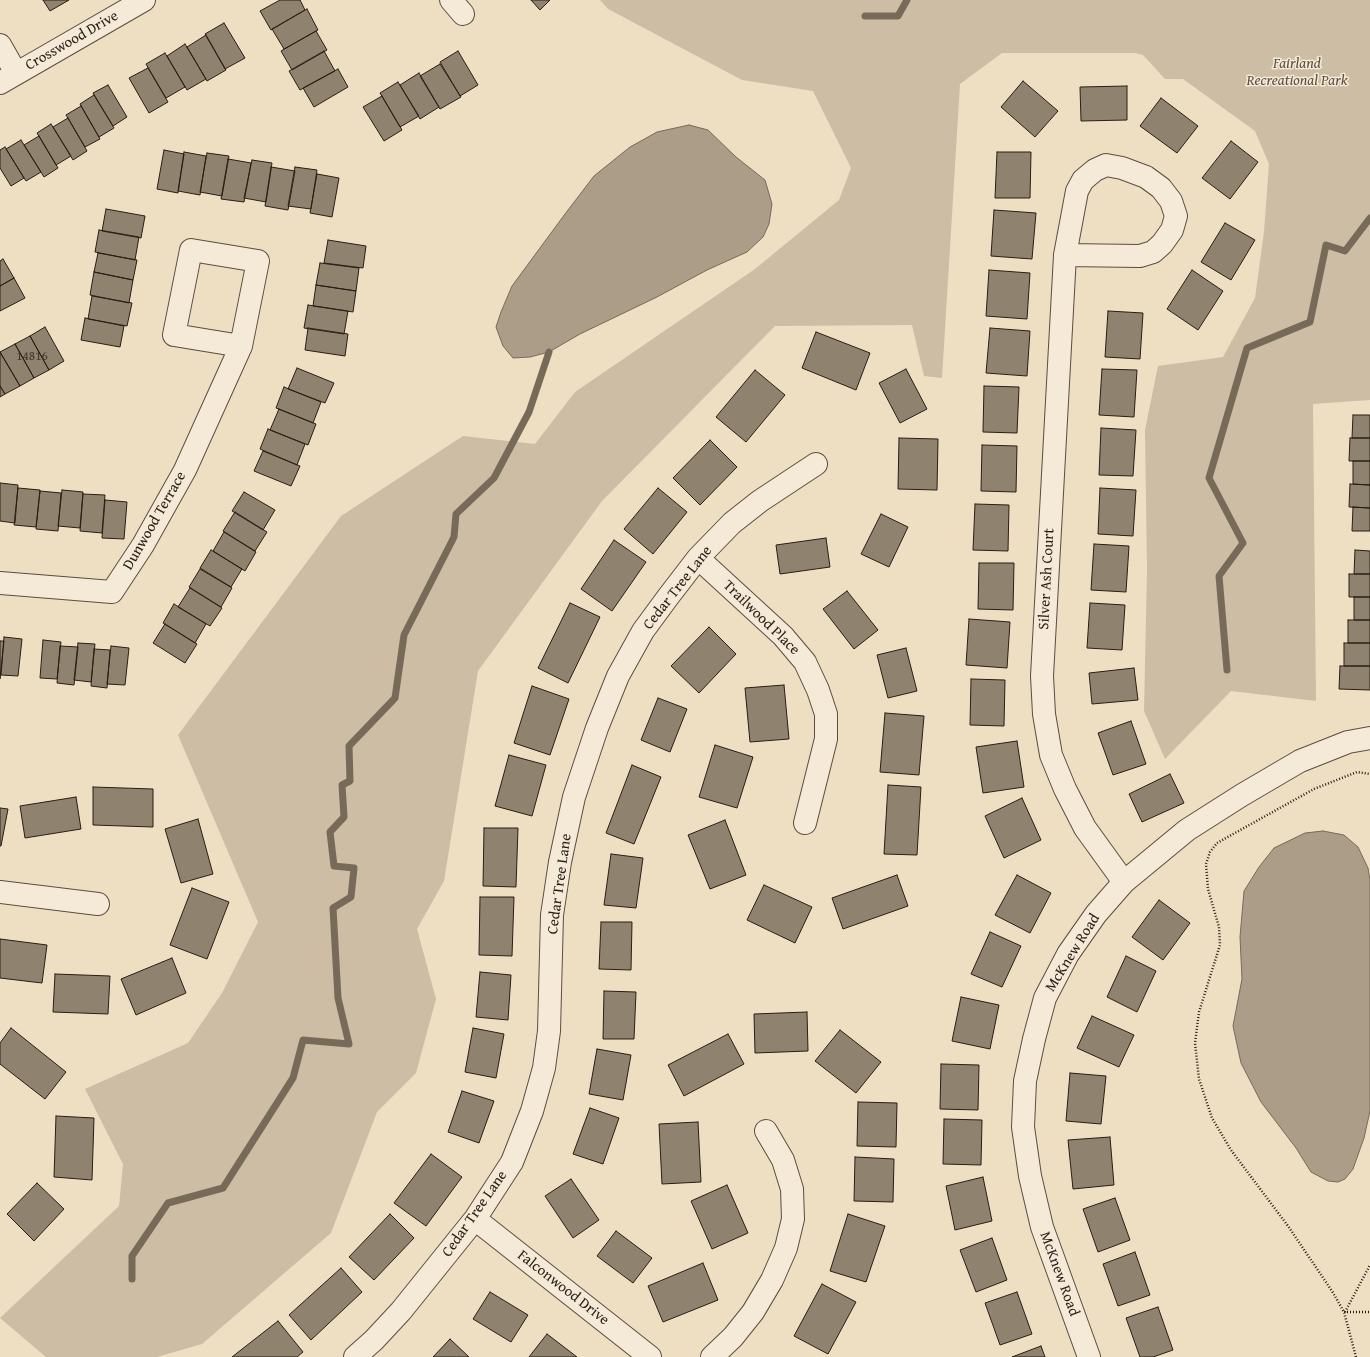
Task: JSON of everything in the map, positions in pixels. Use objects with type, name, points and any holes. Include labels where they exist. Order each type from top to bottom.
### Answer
[{"type":"street","name":"Crosswood Drive","points":[[8,78],[144,0]]},
{"type":"street","points":[[0,45],[8,78]]},
{"type":"street","name":"Silver Ash Court","points":[[1065,255],[1140,256],[1153,252],[1162,244],[1172,230],[1176,216],[1171,201],[1161,188],[1146,177],[1122,168],[1106,165],[1095,170],[1083,180],[1077,191],[1065,255],[1042,676],[1044,714],[1051,755],[1064,789],[1085,828],[1124,882]]},
{"type":"street","name":"Dunwood Terrace","points":[[0,583],[112,592],[143,545],[185,470],[241,346],[258,261],[191,250],[174,335],[241,346]]},
{"type":"street","name":"Cedar Tree Lane","points":[[356,1357],[401,1311],[475,1219],[512,1162],[532,1111],[544,1068],[549,1031],[552,915],[560,862],[574,797],[597,728],[618,676],[643,631],[698,558],[732,524],[760,502],[816,464]]},
{"type":"street","name":"Trailwood Place","points":[[698,558],[783,636],[805,662],[818,690],[826,714],[826,739],[805,823]]},
{"type":"street","name":"McKnew Road","points":[[1089,1357],[1042,1227],[1030,1176],[1022,1126],[1025,1081],[1034,1038],[1045,998],[1068,954],[1096,914],[1124,882],[1187,830],[1242,795],[1300,761],[1348,742],[1370,738]]},
{"type":"street","points":[[0,892],[98,904]]},
{"type":"street","points":[[712,1357],[733,1336],[753,1312],[772,1280],[786,1248],[793,1219],[792,1189],[783,1160],[766,1131]]},
{"type":"street","name":"Falconwood Drive","points":[[475,1219],[650,1357]]},
{"type":"path","points":[[1356,1357],[1344,1312],[1332,1291],[1288,1226],[1231,1150],[1212,1118],[1199,1079],[1195,1043],[1199,1012],[1220,945],[1219,927],[1208,889],[1206,864],[1210,852],[1217,843],[1314,789],[1357,772],[1370,774]]},
{"type":"path","points":[[1344,1312],[1370,1265]]},
{"type":"path","points":[[1344,1312],[1370,1312]]},
{"type":"green space","name":"Fairland Recreational Park","points":[[600,0],[1370,0],[1370,400],[1313,404],[1316,701],[1231,691],[1165,759],[1144,711],[1147,570],[1145,430],[1158,366],[1223,357],[1255,298],[1264,232],[1269,164],[1255,131],[1183,79],[1165,79],[1143,55],[1135,53],[1002,53],[960,84],[942,378],[924,376],[912,325],[775,326],[602,501],[478,671],[444,881],[417,929],[436,999],[416,1073],[377,1112],[331,1233],[202,1344],[157,1357],[46,1357],[0,1318],[119,1206],[123,1164],[85,1089],[188,1043],[222,993],[258,922],[178,735],[341,516],[463,436],[535,444],[575,392],[755,269],[839,200],[851,168],[813,91],[742,80],[608,9]]},
{"type":"shaded area","points":[[689,125],[708,130],[736,157],[765,180],[772,204],[769,224],[763,237],[747,252],[707,270],[657,297],[580,334],[549,352],[530,357],[513,358],[503,346],[496,327],[501,312],[512,286],[565,214],[594,176],[630,147],[657,132]]},
{"type":"shaded area","points":[[1323,831],[1344,835],[1358,847],[1368,868],[1370,880],[1370,1111],[1364,1138],[1353,1169],[1345,1179],[1338,1182],[1328,1181],[1311,1172],[1296,1148],[1261,1102],[1241,1063],[1233,1026],[1242,979],[1240,937],[1244,891],[1259,867],[1274,848],[1305,833]]},
{"type":"building","points":[[43,0],[69,0],[50,11]]},
{"type":"building","points":[[280,0],[300,0],[305,10],[271,30],[260,11]]},
{"type":"building","points":[[531,0],[550,0],[540,10]]},
{"type":"building","points":[[307,9],[318,30],[284,49],[272,29]]},
{"type":"building","points":[[224,23],[245,58],[225,69],[205,34]]},
{"type":"building","points":[[316,31],[327,50],[292,70],[281,51]]},
{"type":"building","points":[[206,35],[226,70],[207,81],[187,47]]},
{"type":"building","points":[[185,44],[206,79],[187,90],[167,56]]},
{"type":"building","points":[[324,51],[335,71],[300,90],[289,71]]},
{"type":"building","points":[[458,51],[478,85],[460,96],[440,62]]},
{"type":"building","points":[[165,53],[185,87],[166,98],[146,64]]},
{"type":"building","points":[[440,64],[461,97],[440,109],[420,76]]},
{"type":"building","points":[[148,68],[168,102],[149,113],[129,78]]},
{"type":"building","points":[[338,69],[348,87],[314,107],[303,88]]},
{"type":"building","points":[[419,73],[439,107],[420,119],[400,85]]},
{"type":"building","points":[[1023,81],[1058,111],[1035,137],[1001,107]]},
{"type":"building","points":[[398,82],[419,116],[400,127],[380,93]]},
{"type":"building","points":[[108,85],[127,117],[113,126],[93,93]]},
{"type":"building","points":[[1127,86],[1127,120],[1081,121],[1080,87]]},
{"type":"building","points":[[94,95],[114,128],[99,137],[80,104]]},
{"type":"building","points":[[382,96],[402,130],[384,141],[363,107]]},
{"type":"building","points":[[1161,98],[1198,126],[1177,153],[1140,126]]},
{"type":"building","points":[[81,106],[100,139],[85,147],[66,115]]},
{"type":"building","points":[[68,118],[87,151],[73,160],[53,127]]},
{"type":"building","points":[[51,124],[71,156],[56,165],[37,133]]},
{"type":"building","points":[[39,136],[58,168],[44,177],[24,145]]},
{"type":"building","points":[[21,140],[41,172],[26,181],[6,149]]},
{"type":"building","points":[[1231,141],[1258,162],[1230,199],[1202,178]]},
{"type":"building","points":[[5,147],[24,178],[11,186],[0,168],[0,150]]},
{"type":"building","points":[[164,150],[184,154],[178,193],[157,189]]},
{"type":"building","points":[[184,152],[206,156],[200,195],[178,191]]},
{"type":"building","points":[[997,152],[1031,152],[1030,198],[995,198]]},
{"type":"building","points":[[207,153],[229,156],[222,196],[200,192]]},
{"type":"building","points":[[228,159],[251,163],[244,202],[221,199]]},
{"type":"building","points":[[252,160],[272,163],[266,202],[244,198]]},
{"type":"building","points":[[271,167],[295,171],[288,210],[265,206]]},
{"type":"building","points":[[295,167],[317,170],[311,209],[288,206]]},
{"type":"building","points":[[317,174],[339,178],[332,217],[310,213]]},
{"type":"building","points":[[106,209],[145,216],[141,238],[102,231]]},
{"type":"building","points":[[994,210],[1036,213],[1032,259],[991,256]]},
{"type":"building","points":[[1225,223],[1255,240],[1231,280],[1201,262]]},
{"type":"building","points":[[99,230],[139,237],[135,260],[95,252]]},
{"type":"building","points":[[328,240],[366,246],[363,268],[324,263]]},
{"type":"building","points":[[98,253],[137,260],[133,280],[94,272]]},
{"type":"building","points":[[3,259],[14,278],[0,286],[0,261]]},
{"type":"building","points":[[320,263],[359,268],[356,291],[316,285]]},
{"type":"building","points":[[989,270],[1030,273],[1027,319],[986,316]]},
{"type":"building","points":[[1192,270],[1223,291],[1198,330],[1167,309]]},
{"type":"building","points":[[94,272],[133,280],[129,303],[90,295]]},
{"type":"building","points":[[14,278],[25,298],[0,311],[0,286]]},
{"type":"building","points":[[316,285],[356,291],[353,312],[313,306]]},
{"type":"building","points":[[92,296],[132,303],[127,326],[88,319]]},
{"type":"building","points":[[308,305],[348,311],[344,334],[304,328]]},
{"type":"building","points":[[1108,311],[1143,313],[1140,359],[1105,357]]},
{"type":"building","points":[[85,318],[124,326],[120,347],[81,340]]},
{"type":"building","points":[[45,327],[64,361],[49,370],[30,336]]},
{"type":"building","points":[[308,328],[348,334],[345,356],[305,350]]},
{"type":"building","points":[[990,328],[1030,331],[1027,376],[986,373]]},
{"type":"building","points":[[816,332],[870,353],[856,390],[802,368]]},
{"type":"building","points":[[30,336],[49,370],[34,378],[15,344]]},
{"type":"building","points":[[15,344],[34,378],[20,386],[0,352]]},
{"type":"building","points":[[0,352],[20,386],[5,394],[0,386]]},
{"type":"building","points":[[297,368],[334,383],[325,403],[288,389]]},
{"type":"building","points":[[906,369],[927,409],[900,423],[879,383]]},
{"type":"building","points":[[1102,369],[1137,370],[1134,417],[1099,415]]},
{"type":"building","points":[[755,370],[785,395],[746,442],[716,417]]},
{"type":"building","points":[[0,386],[5,394],[0,397]]},
{"type":"building","points":[[984,386],[1019,387],[1017,433],[983,432]]},
{"type":"building","points":[[284,387],[321,402],[313,423],[276,408]]},
{"type":"building","points":[[279,409],[316,424],[308,445],[270,430]]},
{"type":"building","points":[[1353,415],[1370,415],[1370,438],[1352,438]]},
{"type":"building","points":[[1101,428],[1136,430],[1133,476],[1099,475]]},
{"type":"building","points":[[268,429],[305,444],[297,465],[260,449]]},
{"type":"building","points":[[899,438],[938,439],[937,490],[898,489]]},
{"type":"building","points":[[1350,438],[1370,438],[1370,461],[1349,461]]},
{"type":"building","points":[[710,440],[737,467],[700,505],[673,478]]},
{"type":"building","points":[[982,445],[1017,446],[1016,492],[981,491]]},
{"type":"building","points":[[263,451],[300,466],[291,486],[254,471]]},
{"type":"building","points":[[1353,461],[1370,461],[1370,485],[1353,484]]},
{"type":"building","points":[[0,483],[18,485],[15,523],[0,521]]},
{"type":"building","points":[[1350,484],[1370,485],[1370,508],[1349,507]]},
{"type":"building","points":[[18,488],[40,490],[36,527],[14,525]]},
{"type":"building","points":[[658,488],[687,512],[653,554],[624,529]]},
{"type":"building","points":[[1100,488],[1136,490],[1133,536],[1098,534]]},
{"type":"building","points":[[62,490],[83,492],[80,528],[58,526]]},
{"type":"building","points":[[40,491],[61,493],[58,531],[36,529]]},
{"type":"building","points":[[244,492],[275,510],[263,530],[232,511]]},
{"type":"building","points":[[83,494],[105,495],[102,533],[80,531]]},
{"type":"building","points":[[105,500],[127,502],[124,539],[102,538]]},
{"type":"building","points":[[975,504],[1009,505],[1008,551],[973,550]]},
{"type":"building","points":[[1353,507],[1370,508],[1370,531],[1352,531]]},
{"type":"building","points":[[235,512],[267,532],[255,551],[223,531]]},
{"type":"building","points":[[881,514],[908,527],[889,567],[861,554]]},
{"type":"building","points":[[224,532],[256,552],[245,571],[213,551]]},
{"type":"building","points":[[826,538],[830,567],[780,574],[776,545]]},
{"type":"building","points":[[614,540],[646,562],[612,611],[581,589]]},
{"type":"building","points":[[1094,544],[1129,546],[1126,592],[1091,590]]},
{"type":"building","points":[[211,550],[242,569],[231,587],[200,568]]},
{"type":"building","points":[[1355,550],[1370,551],[1370,574],[1354,574]]},
{"type":"building","points":[[979,563],[1014,563],[1013,610],[978,609]]},
{"type":"building","points":[[200,569],[232,588],[221,607],[189,587]]},
{"type":"building","points":[[1349,574],[1370,574],[1370,597],[1349,597]]},
{"type":"building","points":[[190,588],[222,608],[210,626],[178,607]]},
{"type":"building","points":[[847,591],[878,630],[854,649],[823,609]]},
{"type":"building","points":[[1354,597],[1370,597],[1370,620],[1354,620]]},
{"type":"building","points":[[570,603],[600,617],[568,683],[538,668]]},
{"type":"building","points":[[1090,603],[1125,605],[1122,650],[1087,648]]},
{"type":"building","points":[[174,604],[206,624],[195,643],[163,623]]},
{"type":"building","points":[[969,619],[1010,622],[1007,668],[966,665]]},
{"type":"building","points":[[1348,620],[1370,620],[1370,643],[1348,643]]},
{"type":"building","points":[[165,624],[197,644],[185,663],[153,643]]},
{"type":"building","points":[[709,627],[736,654],[699,693],[671,666]]},
{"type":"building","points":[[4,637],[22,639],[18,676],[1,675]]},
{"type":"building","points":[[43,640],[61,642],[57,679],[40,678]]},
{"type":"building","points":[[0,641],[4,641],[0,679]]},
{"type":"building","points":[[78,643],[95,644],[91,682],[74,680]]},
{"type":"building","points":[[1344,643],[1370,643],[1370,666],[1344,666]]},
{"type":"building","points":[[60,646],[78,647],[74,685],[57,683]]},
{"type":"building","points":[[111,646],[129,648],[125,685],[107,684]]},
{"type":"building","points":[[906,648],[917,691],[888,698],[877,655]]},
{"type":"building","points":[[94,649],[110,650],[107,688],[91,686]]},
{"type":"building","points":[[1340,666],[1370,666],[1370,690],[1339,689]]},
{"type":"building","points":[[1134,668],[1138,700],[1092,704],[1089,673]]},
{"type":"building","points":[[971,679],[1005,680],[1004,726],[970,725]]},
{"type":"building","points":[[784,685],[789,739],[750,742],[745,688]]},
{"type":"building","points":[[532,686],[569,699],[550,755],[514,743]]},
{"type":"building","points":[[658,698],[687,709],[670,752],[641,740]]},
{"type":"building","points":[[885,713],[924,716],[919,775],[880,772]]},
{"type":"building","points":[[1131,721],[1146,764],[1113,775],[1098,733]]},
{"type":"building","points":[[1017,741],[1024,787],[983,793],[976,747]]},
{"type":"building","points":[[715,745],[753,757],[737,808],[699,797]]},
{"type":"building","points":[[509,755],[546,765],[532,816],[495,806]]},
{"type":"building","points":[[632,765],[661,777],[634,844],[606,833]]},
{"type":"building","points":[[1170,774],[1184,803],[1142,822],[1129,794]]},
{"type":"building","points":[[888,785],[921,787],[917,855],[884,854]]},
{"type":"building","points":[[93,787],[153,789],[153,827],[93,825]]},
{"type":"building","points":[[76,797],[81,829],[25,838],[20,806]]},
{"type":"building","points":[[1022,798],[1041,840],[1004,858],[985,816]]},
{"type":"building","points":[[0,808],[8,809],[1,846],[0,846]]},
{"type":"building","points":[[198,819],[213,874],[181,883],[165,829]]},
{"type":"building","points":[[725,820],[746,875],[710,889],[688,835]]},
{"type":"building","points":[[484,828],[518,828],[516,887],[483,886]]},
{"type":"building","points":[[611,854],[643,858],[636,908],[604,905]]},
{"type":"building","points":[[897,875],[908,906],[843,929],[832,898]]},
{"type":"building","points":[[1017,875],[1051,893],[1030,933],[995,915]]},
{"type":"building","points":[[764,885],[812,907],[795,943],[747,920]]},
{"type":"building","points":[[192,888],[229,902],[207,959],[170,945]]},
{"type":"building","points":[[480,897],[514,897],[512,956],[479,955]]},
{"type":"building","points":[[1159,900],[1190,923],[1163,960],[1132,937]]},
{"type":"building","points":[[601,922],[632,922],[631,970],[599,969]]},
{"type":"building","points":[[990,932],[1021,946],[1002,987],[971,974]]},
{"type":"building","points":[[0,939],[47,945],[42,983],[0,978]]},
{"type":"building","points":[[1126,956],[1156,971],[1137,1012],[1107,997]]},
{"type":"building","points":[[172,958],[186,993],[136,1015],[121,979]]},
{"type":"building","points":[[480,972],[511,975],[508,1020],[476,1017]]},
{"type":"building","points":[[55,974],[110,976],[108,1014],[53,1012]]},
{"type":"building","points":[[604,991],[636,992],[634,1039],[603,1039]]},
{"type":"building","points":[[961,997],[999,1005],[990,1049],[952,1041]]},
{"type":"building","points":[[807,1012],[808,1051],[755,1053],[754,1014]]},
{"type":"building","points":[[1092,1016],[1134,1035],[1119,1067],[1077,1048]]},
{"type":"building","points":[[11,1028],[66,1072],[45,1099],[0,1064],[0,1043]]},
{"type":"building","points":[[473,1028],[504,1034],[496,1078],[465,1072]]},
{"type":"building","points":[[840,1030],[881,1062],[856,1093],[815,1061]]},
{"type":"building","points":[[728,1034],[744,1064],[684,1096],[668,1065]]},
{"type":"building","points":[[597,1049],[631,1055],[623,1100],[589,1094]]},
{"type":"building","points":[[941,1064],[979,1065],[978,1110],[940,1109]]},
{"type":"building","points":[[1070,1073],[1106,1076],[1101,1124],[1066,1121]]},
{"type":"building","points":[[462,1091],[494,1101],[479,1143],[448,1132]]},
{"type":"building","points":[[858,1102],[897,1103],[896,1147],[857,1146]]},
{"type":"building","points":[[590,1108],[619,1118],[603,1164],[573,1154]]},
{"type":"building","points":[[56,1116],[94,1118],[92,1180],[54,1177]]},
{"type":"building","points":[[944,1119],[982,1120],[981,1165],[943,1164]]},
{"type":"building","points":[[698,1122],[701,1182],[662,1184],[659,1124]]},
{"type":"building","points":[[1110,1137],[1114,1185],[1073,1189],[1068,1140]]},
{"type":"building","points":[[431,1154],[462,1177],[426,1226],[394,1203]]},
{"type":"building","points":[[855,1157],[894,1159],[893,1202],[854,1201]]},
{"type":"building","points":[[983,1177],[992,1221],[955,1230],[946,1186]]},
{"type":"building","points":[[571,1179],[599,1220],[573,1238],[545,1196]]},
{"type":"building","points":[[37,1183],[64,1209],[34,1241],[7,1214]]},
{"type":"building","points":[[727,1185],[748,1233],[712,1249],[691,1201]]},
{"type":"building","points":[[1115,1198],[1130,1240],[1098,1252],[1083,1209]]},
{"type":"building","points":[[390,1214],[414,1238],[374,1280],[349,1257]]},
{"type":"building","points":[[848,1214],[885,1226],[866,1282],[830,1271]]},
{"type":"building","points":[[616,1231],[652,1258],[633,1283],[597,1256]]},
{"type":"building","points":[[992,1238],[1007,1280],[976,1292],[960,1250]]},
{"type":"building","points":[[1135,1252],[1150,1295],[1118,1306],[1103,1264]]},
{"type":"building","points":[[703,1263],[718,1300],[663,1322],[648,1286]]},
{"type":"building","points":[[341,1268],[362,1292],[311,1340],[289,1315]]},
{"type":"building","points":[[822,1284],[856,1302],[828,1354],[794,1336]]},
{"type":"building","points":[[490,1292],[528,1315],[511,1342],[473,1319]]},
{"type":"building","points":[[1017,1292],[1032,1334],[1000,1345],[985,1303]]},
{"type":"building","points":[[1158,1307],[1173,1350],[1153,1357],[1140,1357],[1126,1318]]},
{"type":"building","points":[[278,1321],[303,1352],[297,1357],[232,1357]]},
{"type":"building","points":[[547,1334],[577,1357],[529,1357]]},
{"type":"building","points":[[450,1339],[469,1357],[433,1357]]},
{"type":"building","points":[[1041,1346],[1045,1357],[1012,1357]]},
{"type":"waterway","points":[[865,16],[898,16],[907,0]]},
{"type":"waterway","points":[[1227,670],[1219,576],[1243,543],[1209,478],[1247,348],[1310,322],[1326,245],[1345,251],[1370,218]]},
{"type":"waterway","points":[[132,1279],[132,1256],[168,1203],[223,1188],[293,1078],[303,1040],[349,1044],[338,998],[333,908],[351,897],[354,868],[334,866],[330,832],[344,817],[342,785],[350,781],[349,746],[395,698],[404,635],[454,537],[456,514],[494,478],[529,412],[549,352]]}]
